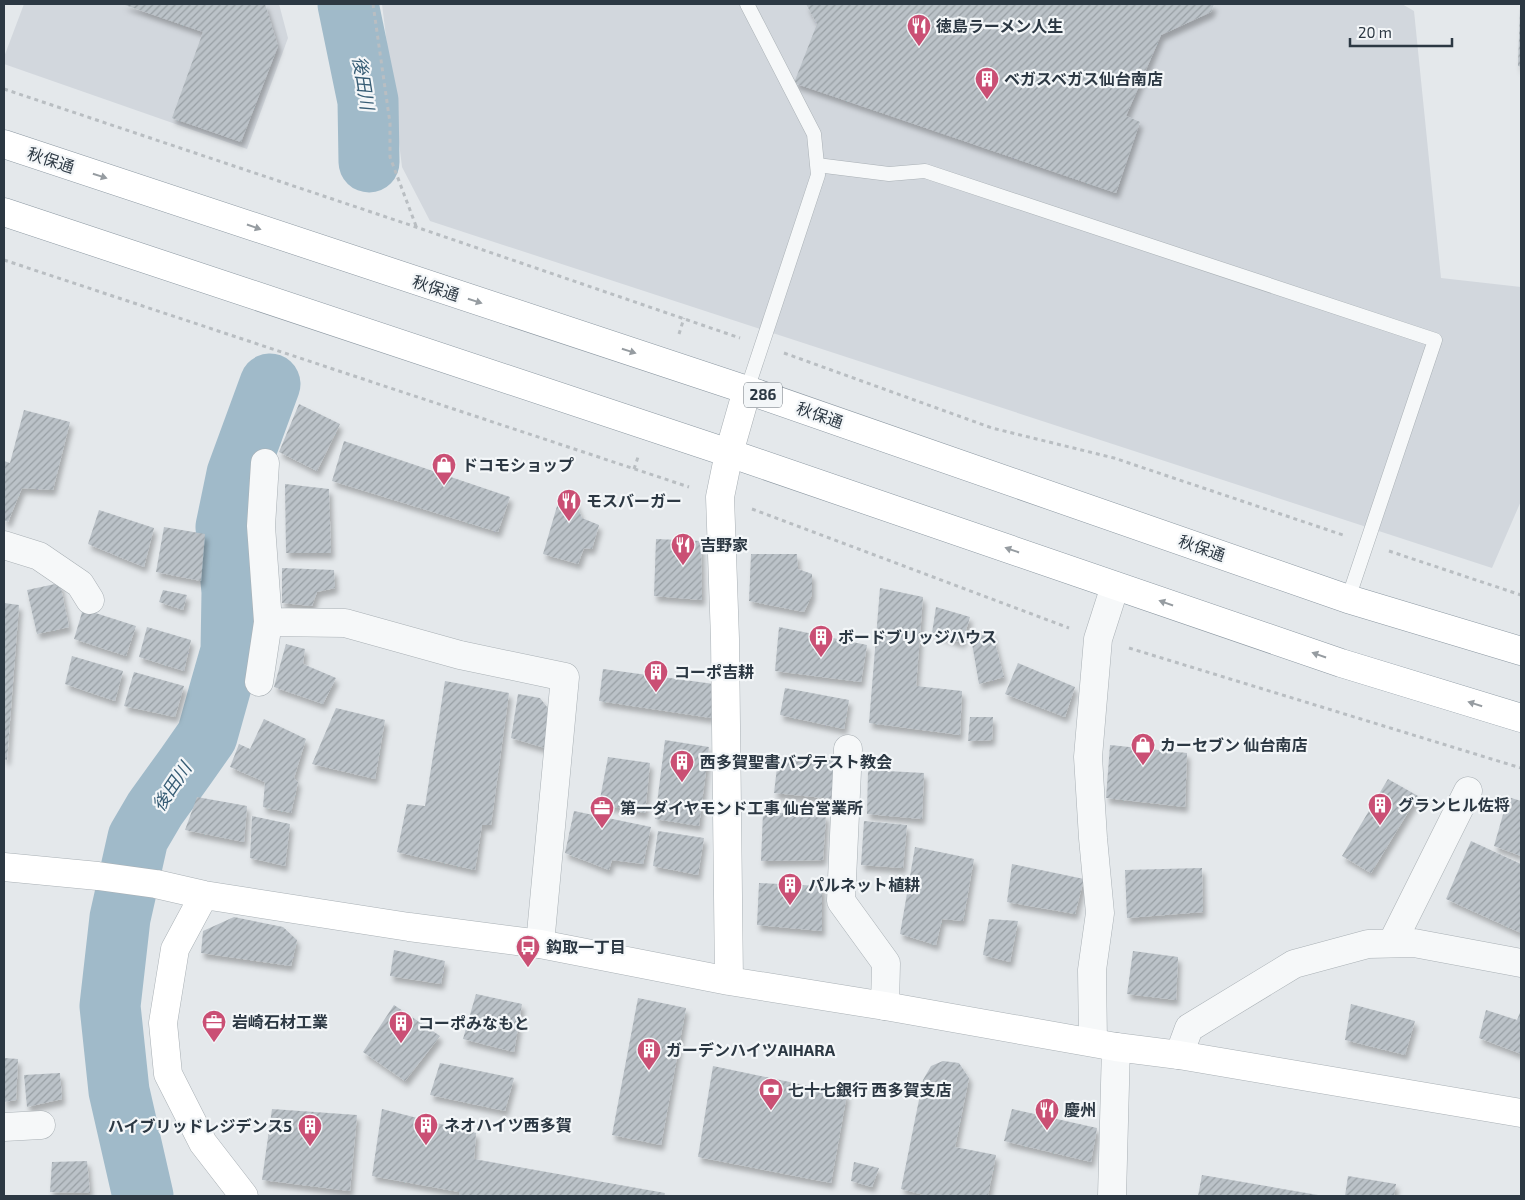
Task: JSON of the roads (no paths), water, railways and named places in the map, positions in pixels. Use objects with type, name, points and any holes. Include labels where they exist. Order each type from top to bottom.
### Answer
[{"type":"main road","name":"秋保通","points":[[4,144],[748,390],[1348,599],[1521,651]]},
{"type":"main road","points":[[4,212],[728,453],[1341,663],[1521,718]]},
{"type":"main road","points":[[729,981],[725,639],[720,497],[728,453],[748,390]]},
{"type":"main road","points":[[4,867],[98,876],[156,884],[204,895],[540,944],[729,981],[1521,1113]]},
{"type":"main road","points":[[204,895],[175,949],[163,1023],[168,1074],[203,1143],[244,1196]]},
{"type":"street","points":[[259,682],[268,622],[260,526],[265,463]]},
{"type":"street","points":[[4,546],[39,556],[80,584],[90,600]]},
{"type":"street","points":[[1112,1196],[1104,1044],[1092,970],[1100,913],[1088,757],[1098,639],[1115,586]]},
{"type":"street","points":[[268,622],[345,623],[460,655],[565,677],[540,944]]},
{"type":"street","points":[[848,750],[841,901],[886,964],[885,1006]]},
{"type":"street","points":[[1392,944],[1468,791]]},
{"type":"street","points":[[1179,1055],[1189,1028],[1294,964],[1368,944],[1414,943],[1521,963]]},
{"type":"street","points":[[4,1127],[41,1125]]},
{"type":"lane","points":[[747,4],[814,134],[818,175],[748,390]]},
{"type":"lane","points":[[817,165],[889,174],[925,171],[1435,340],[1348,599]]},
{"type":"waterway","name":"後田川","points":[[348,4],[368,101],[369,162]]},
{"type":"waterway","name":"後田川","points":[[143,1196],[119,1091],[110,1006],[120,918],[138,838],[155,809],[207,736],[231,651],[232,592],[226,527],[237,474],[270,384]]},
{"type":"place","name":"徳島ラーメン人生","points":[[919,47]]},
{"type":"place","name":"ベガスベガス仙台南店","points":[[987,100]]},
{"type":"place","name":"ドコモショップ","points":[[444,486]]},
{"type":"place","name":"モスバーガー","points":[[569,522]]},
{"type":"place","name":"吉野家","points":[[683,566]]},
{"type":"place","name":"ボードブリッジハウス","points":[[821,658]]},
{"type":"place","name":"コーポ吉耕","points":[[656,693]]},
{"type":"place","name":"カーセブン 仙台南店","points":[[1143,766]]},
{"type":"place","name":"西多賀聖書バプテスト教会","points":[[682,783]]},
{"type":"place","name":"グランヒル佐将","points":[[1380,826]]},
{"type":"place","name":"第一ダイヤモンド工事 仙台営業所","points":[[602,829]]},
{"type":"place","name":"パルネット植耕","points":[[790,906]]},
{"type":"place","name":"鈎取一丁目","points":[[528,968]]},
{"type":"place","name":"岩崎石材工業","points":[[214,1043]]},
{"type":"place","name":"コーポみなもと","points":[[401,1044]]},
{"type":"place","name":"ガーデンハイツAIHARA","points":[[649,1071]]},
{"type":"place","name":"七十七銀行 西多賀支店","points":[[771,1111]]},
{"type":"place","name":"慶州","points":[[1047,1131]]},
{"type":"place","name":"ネオハイツ西多賀","points":[[426,1146]]},
{"type":"place","name":"ハイブリッドレジデンス5","points":[[310,1147]]}]
